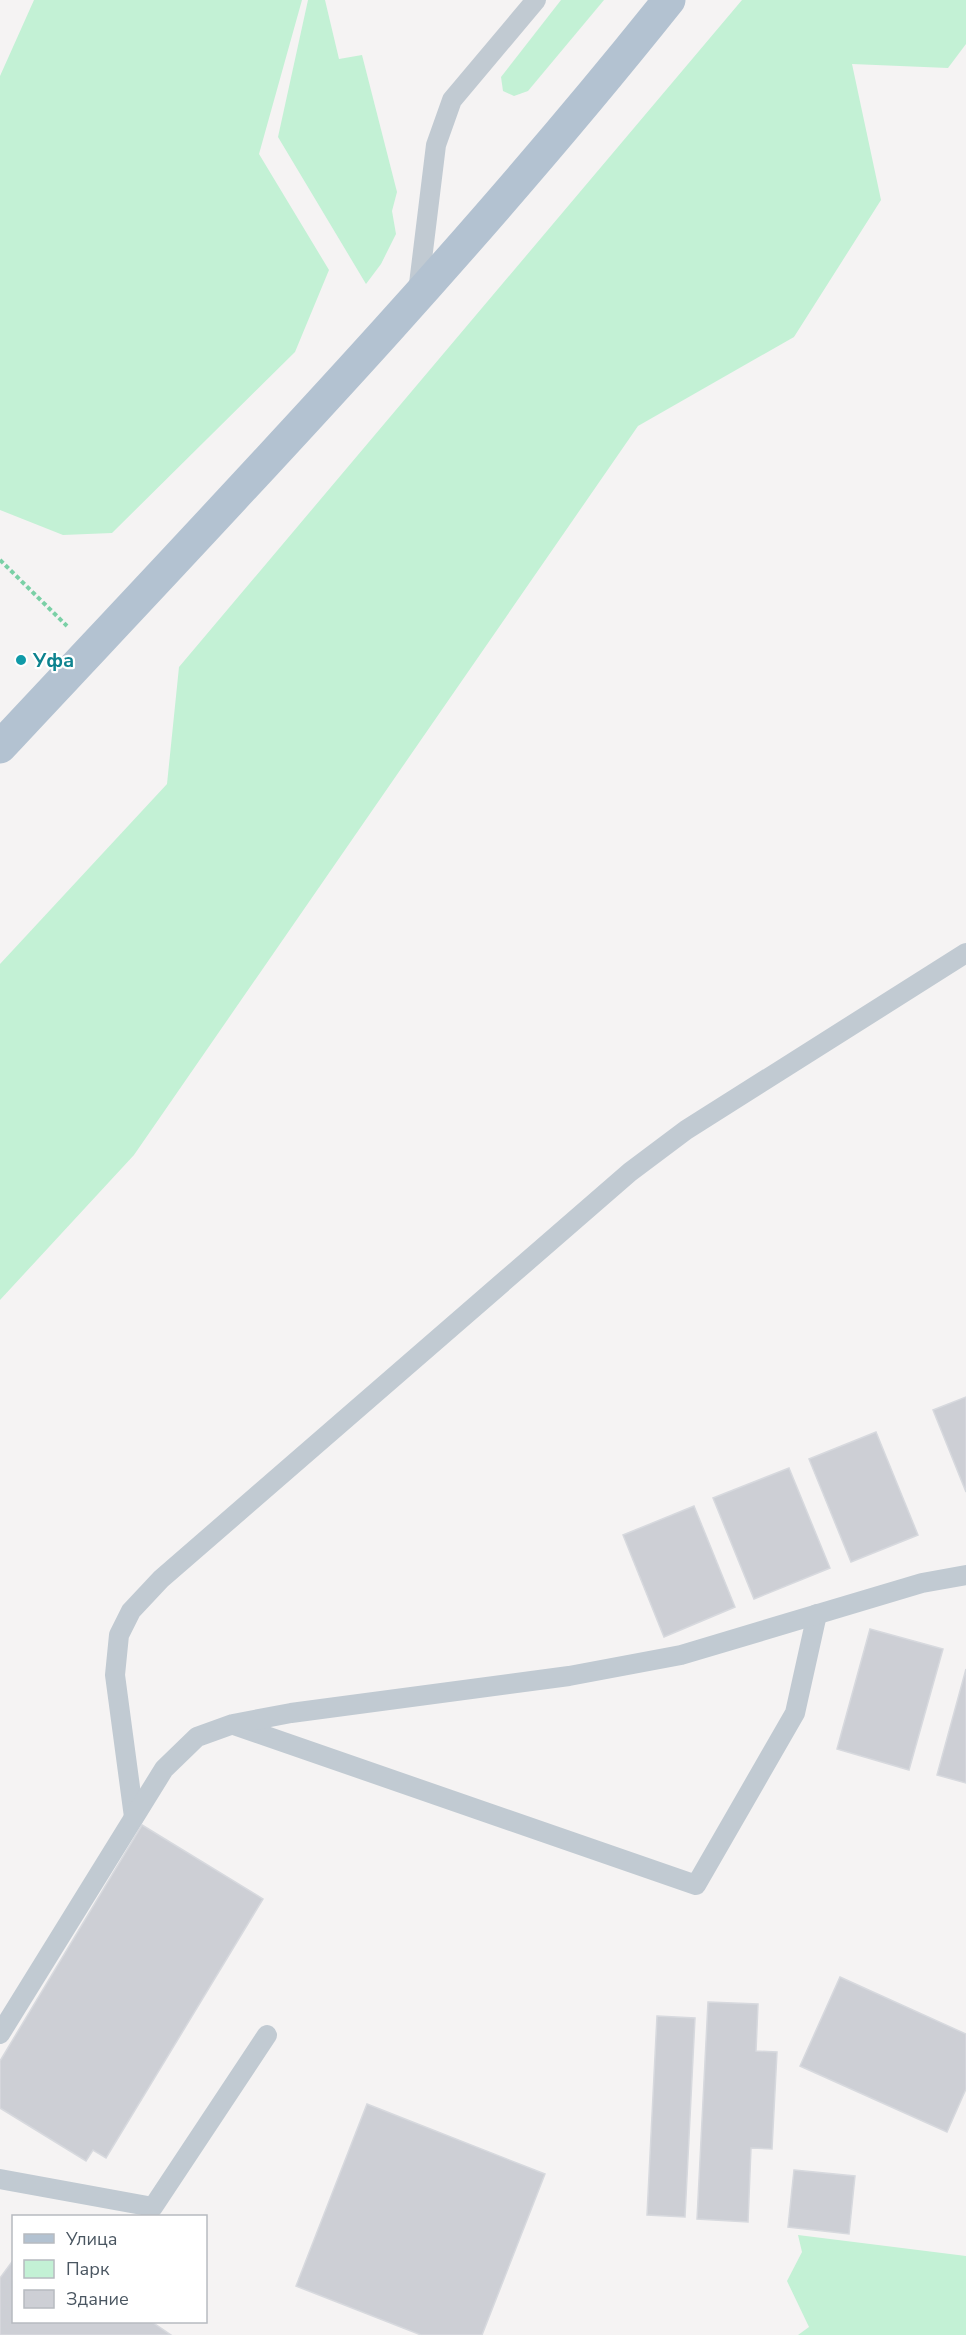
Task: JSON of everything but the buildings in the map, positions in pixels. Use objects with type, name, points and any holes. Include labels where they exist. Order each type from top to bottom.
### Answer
[{"type":"main road","points":[[0,747],[417,297],[525,176],[669,0]]},
{"type":"lane","points":[[417,297],[436,145],[452,100],[536,0]]},
{"type":"lane","points":[[134,1817],[115,1675],[119,1635],[131,1611],[161,1579],[630,1172],[686,1130],[966,953]]},
{"type":"lane","points":[[0,2034],[164,1768],[197,1737],[233,1724],[291,1713],[569,1676],[681,1655],[922,1582],[966,1575]]},
{"type":"lane","points":[[233,1724],[696,1885],[795,1713],[816,1614]]},
{"type":"lane","points":[[0,2179],[153,2207],[267,2035]]},
{"type":"path","points":[[0,560],[100,640]]},
{"type":"green space","points":[[34,0],[302,0],[259,154],[329,270],[295,352],[112,533],[63,535],[0,510],[0,76]]},
{"type":"green space","points":[[308,0],[325,0],[339,59],[362,55],[397,192],[392,211],[396,234],[381,264],[366,284],[278,137]]},
{"type":"green space","points":[[561,0],[604,0],[528,91],[514,96],[503,91],[501,77]]},
{"type":"green space","points":[[742,0],[966,0],[966,44],[948,68],[852,64],[881,200],[794,337],[638,426],[134,1155],[0,1300],[0,964],[167,784],[179,667]]},
{"type":"green space","points":[[798,2235],[966,2256],[966,2335],[798,2335],[809,2327],[787,2281],[802,2252]]},
{"type":"place","name":"Уфа","points":[[21,660]]}]
